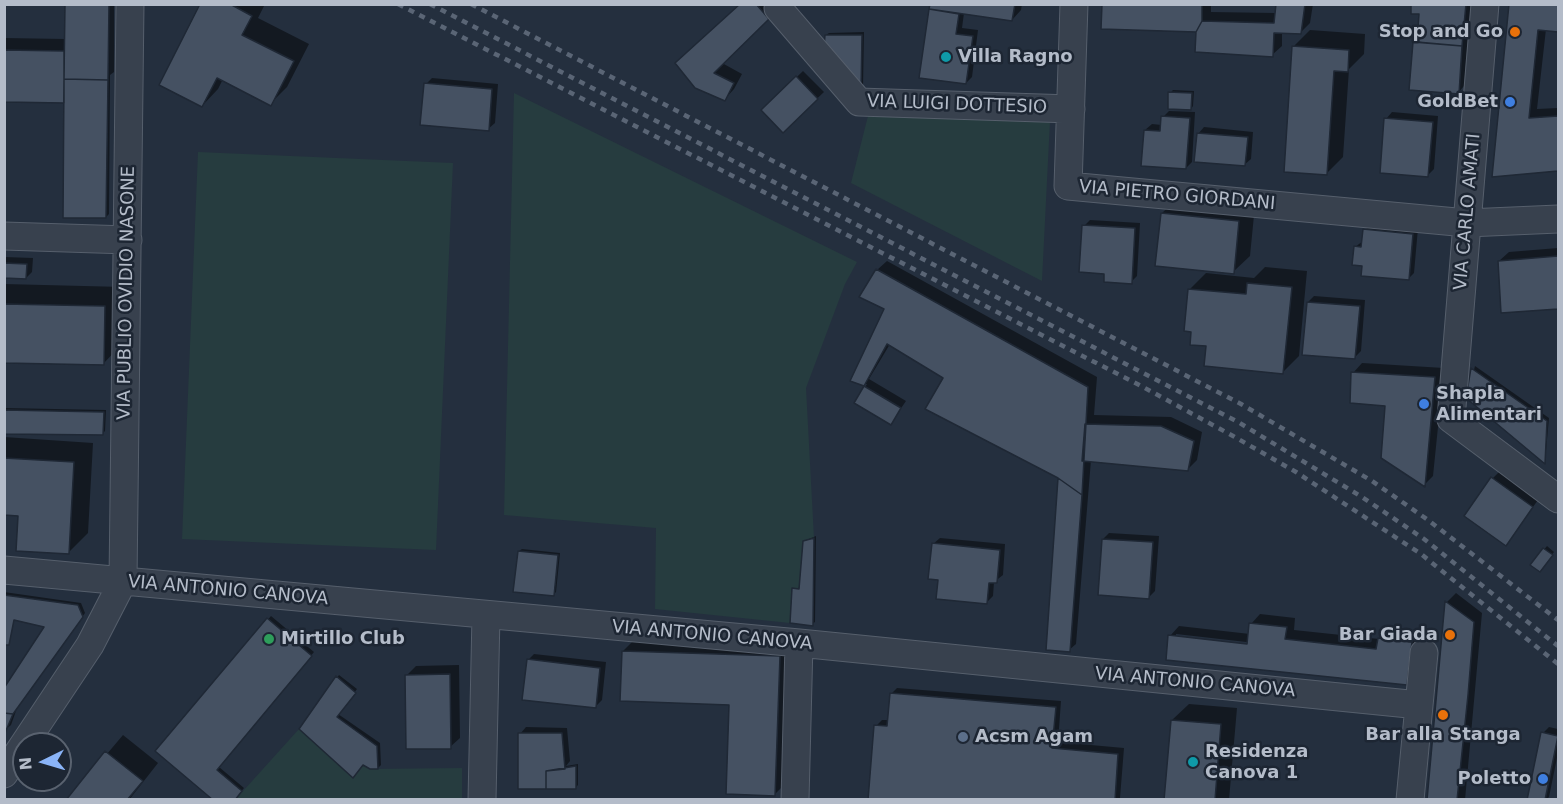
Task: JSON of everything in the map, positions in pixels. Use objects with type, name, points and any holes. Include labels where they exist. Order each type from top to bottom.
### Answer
[{"type":"street","name":"VIA PUBLIO OVIDIO NASONE","points":[[123,581],[130,4]]},
{"type":"street","name":"VIA PIETRO GIORDANI","points":[[1074,4],[1068,186],[1467,223]]},
{"type":"street","name":"VIA CARLO AMATI","points":[[1485,4],[1451,418],[1558,499]]},
{"type":"street","name":"VIA LUIGI DOTTESIO","points":[[778,8],[859,102],[1071,109]]},
{"type":"street","points":[[1467,223],[1558,219]]},
{"type":"street","points":[[4,236],[128,240]]},
{"type":"street","name":"VIA ANTONIO CANOVA","points":[[4,570],[798,643],[1419,705]]},
{"type":"street","points":[[32,732],[90,645],[123,581]]},
{"type":"street","points":[[482,800],[486,615]]},
{"type":"street","points":[[795,800],[798,643]]},
{"type":"street","points":[[1410,800],[1424,653]]},
{"type":"green space","points":[[514,93],[857,262],[845,284],[806,388],[814,538],[803,541],[799,589],[792,588],[790,623],[655,609],[656,528],[504,515]]},
{"type":"green space","points":[[869,112],[1050,121],[1042,281],[851,183]]},
{"type":"green space","points":[[198,152],[453,163],[436,550],[182,539]]},
{"type":"green space","points":[[299,729],[353,777],[363,765],[370,769],[462,768],[462,799],[235,800]]},
{"type":"building","points":[[65,4],[109,4],[108,80],[64,79]]},
{"type":"building","points":[[200,4],[230,4],[252,16],[242,35],[294,61],[271,106],[217,78],[202,107],[159,85]]},
{"type":"building","points":[[740,4],[756,4],[769,19],[714,73],[734,83],[725,101],[695,88],[675,63]]},
{"type":"building","points":[[930,4],[1015,4],[1012,21],[929,9]]},
{"type":"building","points":[[1102,4],[1202,4],[1202,21],[1196,32],[1101,29]]},
{"type":"building","points":[[1276,4],[1305,4],[1301,34],[1274,33],[1273,57],[1195,52],[1196,32],[1202,21],[1274,23]]},
{"type":"building","points":[[1411,4],[1466,4],[1462,46],[1417,42],[1419,14],[1411,14]]},
{"type":"building","points":[[1509,4],[1558,4],[1558,32],[1538,30],[1529,118],[1558,116],[1558,171],[1492,177]]},
{"type":"building","name":"Villa Ragno","points":[[929,9],[959,14],[956,34],[973,36],[966,84],[919,78]]},
{"type":"building","points":[[825,35],[862,35],[861,91],[824,48]]},
{"type":"building","points":[[1413,42],[1462,46],[1459,94],[1409,90]]},
{"type":"building","points":[[1292,46],[1349,50],[1348,72],[1334,71],[1327,175],[1284,172]]},
{"type":"building","points":[[4,50],[64,51],[64,103],[4,102]]},
{"type":"building","points":[[796,76],[818,99],[783,133],[761,110]]},
{"type":"building","points":[[64,79],[108,80],[106,218],[63,218]]},
{"type":"building","points":[[424,83],[492,89],[489,131],[420,125]]},
{"type":"building","points":[[1168,92],[1192,93],[1191,110],[1168,109]]},
{"type":"building","points":[[1161,116],[1190,118],[1186,169],[1141,166],[1144,130],[1160,131]]},
{"type":"building","points":[[1384,118],[1433,122],[1428,177],[1380,173]]},
{"type":"building","points":[[1197,133],[1248,137],[1245,166],[1194,162]]},
{"type":"building","points":[[1161,213],[1239,221],[1234,274],[1155,266]]},
{"type":"building","points":[[1082,225],[1135,228],[1132,284],[1104,282],[1104,274],[1079,272]]},
{"type":"building","points":[[1363,229],[1413,234],[1409,280],[1361,276],[1362,266],[1352,265],[1354,246],[1361,247]]},
{"type":"building","points":[[1558,256],[1558,309],[1501,313],[1498,261]]},
{"type":"building","points":[[4,263],[27,264],[26,279],[4,278]]},
{"type":"building","points":[[876,269],[1088,387],[1082,495],[1058,478],[925,409],[943,378],[887,344],[864,386],[850,381],[884,309],[859,297]]},
{"type":"building","points":[[1247,283],[1292,287],[1283,374],[1204,366],[1206,346],[1190,345],[1191,332],[1184,331],[1188,289],[1246,294]]},
{"type":"building","points":[[1307,302],[1360,306],[1355,359],[1302,355]]},
{"type":"building","points":[[4,304],[105,306],[104,365],[4,363]]},
{"type":"building","points":[[1471,368],[1547,421],[1545,464],[1466,398]]},
{"type":"building","points":[[1351,372],[1435,377],[1425,487],[1381,458],[1385,406],[1350,403]]},
{"type":"building","points":[[864,386],[901,408],[891,425],[854,403]]},
{"type":"building","points":[[4,410],[104,412],[103,435],[4,434]]},
{"type":"building","points":[[1085,424],[1161,426],[1194,441],[1188,471],[1082,461]]},
{"type":"building","points":[[4,458],[74,462],[69,554],[16,551],[18,516],[4,515]]},
{"type":"building","points":[[1491,477],[1533,507],[1506,546],[1464,516]]},
{"type":"building","points":[[1058,478],[1082,495],[1070,652],[1046,650]]},
{"type":"building","points":[[814,538],[813,626],[790,623],[792,588],[799,589],[803,541]]},
{"type":"building","points":[[1102,539],[1153,542],[1149,599],[1098,595]]},
{"type":"building","points":[[932,543],[1000,550],[997,583],[989,583],[987,604],[936,599],[938,580],[928,579]]},
{"type":"building","points":[[1543,548],[1553,555],[1540,572],[1530,565]]},
{"type":"building","points":[[518,551],[558,555],[554,596],[513,592]]},
{"type":"building","points":[[4,595],[78,605],[83,617],[13,714],[4,713],[4,688],[44,627],[14,620],[9,645],[4,645]]},
{"type":"building","points":[[1445,601],[1474,622],[1468,695],[1457,800],[1427,800]]},
{"type":"building","points":[[267,618],[312,656],[217,770],[242,791],[235,800],[213,800],[155,751]]},
{"type":"building","points":[[1249,623],[1287,627],[1285,639],[1376,649],[1378,638],[1412,642],[1407,685],[1166,660],[1168,635],[1247,644]]},
{"type":"building","points":[[622,651],[780,656],[775,796],[726,794],[729,705],[620,701]]},
{"type":"building","points":[[527,659],[600,668],[596,708],[522,700]]},
{"type":"building","points":[[450,674],[451,749],[406,749],[405,675]]},
{"type":"building","points":[[336,676],[356,693],[337,717],[377,746],[378,769],[370,769],[363,765],[353,778],[299,729]]},
{"type":"building","name":"Acsm Agam","points":[[890,693],[1056,707],[1052,748],[1118,754],[1115,800],[868,800],[874,725],[887,726]]},
{"type":"building","points":[[4,713],[13,714],[5,733],[4,733]]},
{"type":"building","name":"Residenza Canova 1","points":[[1171,720],[1221,724],[1215,800],[1164,800]]},
{"type":"building","points":[[1541,732],[1558,736],[1545,800],[1527,800]]},
{"type":"building","points":[[518,733],[562,733],[565,769],[546,771],[546,789],[518,789]]},
{"type":"building","points":[[105,751],[143,781],[127,800],[66,800]]},
{"type":"building","points":[[576,766],[576,789],[546,789],[546,771]]},
{"type":"railway","points":[[398,4],[1143,387],[1233,436],[1296,472],[1421,554],[1558,664]]},
{"type":"railway","points":[[430,4],[1238,422],[1362,497],[1424,539],[1558,646]]},
{"type":"railway","points":[[471,4],[1241,404],[1372,481],[1428,520],[1558,620]]},
{"type":"place","name":"Stop and Go","points":[[1515,32]]},
{"type":"place","name":"Villa Ragno","points":[[946,57]]},
{"type":"place","name":"GoldBet","points":[[1510,102]]},
{"type":"place","name":"Shapla Alimentari","points":[[1424,404]]},
{"type":"place","name":"Bar Giada","points":[[1450,635]]},
{"type":"place","name":"Mirtillo Club","points":[[269,639]]},
{"type":"place","name":"Bar alla Stanga","points":[[1443,715]]},
{"type":"place","name":"Acsm Agam","points":[[963,737]]},
{"type":"place","name":"Residenza Canova 1","points":[[1193,762]]},
{"type":"place","name":"Poletto","points":[[1543,779]]}]
